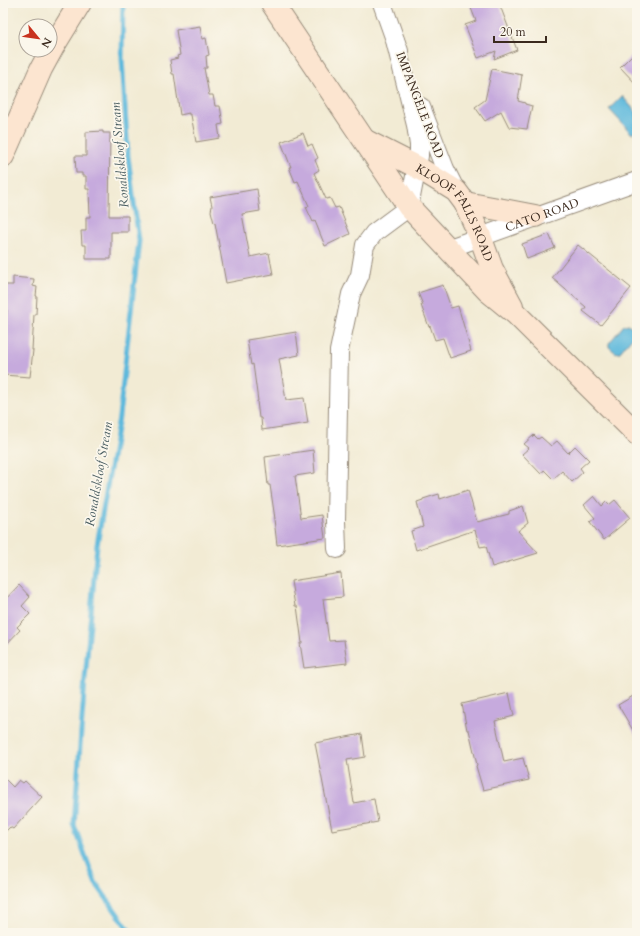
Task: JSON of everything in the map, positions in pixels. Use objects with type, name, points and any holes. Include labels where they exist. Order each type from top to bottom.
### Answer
[{"type":"main road","points":[[3,156],[44,64],[80,3]]},
{"type":"main road","name":"KLOOF FALLS ROAD","points":[[272,3],[409,207],[488,291],[516,314],[637,434]]},
{"type":"main road","name":"KLOOF FALLS ROAD","points":[[364,141],[416,167],[460,197],[480,236],[492,268],[516,314]]},
{"type":"main road","points":[[460,197],[535,216]]},
{"type":"street","name":"IMPANGELE ROAD","points":[[382,3],[445,169],[460,197]]},
{"type":"street","name":"IMPANGELE ROAD","points":[[395,40],[416,125],[419,156],[409,207]]},
{"type":"street","name":"CATO ROAD","points":[[447,249],[535,216],[637,181]]},
{"type":"street","points":[[337,549],[336,521],[339,351],[351,294],[360,275],[365,245],[374,234],[409,207]]},
{"type":"water","points":[[622,96],[637,113],[637,130],[632,134],[609,109]]},
{"type":"water","points":[[629,324],[634,329],[635,334],[620,352],[616,353],[609,347],[609,343],[624,325]]},
{"type":"building","points":[[469,3],[499,3],[517,50],[494,59],[496,51],[478,58],[465,25],[476,21]]},
{"type":"building","points":[[200,26],[202,39],[206,38],[209,55],[206,56],[207,68],[204,68],[209,95],[213,95],[215,106],[220,106],[223,124],[218,125],[220,138],[196,142],[191,115],[189,115],[189,113],[180,115],[174,74],[172,74],[170,60],[178,58],[177,56],[180,55],[176,30]]},
{"type":"building","points":[[637,50],[637,85],[620,67]]},
{"type":"building","points":[[492,69],[522,75],[518,101],[532,106],[527,129],[509,127],[501,111],[485,121],[475,107],[485,100]]},
{"type":"building","points":[[103,131],[103,133],[110,133],[109,216],[128,216],[128,232],[111,232],[111,259],[86,259],[86,245],[82,245],[81,231],[86,231],[86,217],[90,217],[89,189],[86,189],[86,176],[82,176],[82,173],[76,173],[75,156],[86,156],[86,132]]},
{"type":"building","points":[[303,133],[308,146],[312,144],[318,158],[315,160],[319,170],[314,173],[326,199],[330,198],[335,208],[339,207],[350,234],[325,246],[315,221],[313,222],[306,207],[309,206],[298,181],[295,182],[281,142]]},
{"type":"building","points":[[257,189],[260,211],[242,214],[250,257],[269,253],[273,274],[226,283],[215,223],[211,211],[212,206],[210,197]]},
{"type":"building","points":[[549,234],[555,248],[527,259],[522,244]]},
{"type":"building","points":[[578,245],[631,288],[601,325],[583,311],[586,307],[552,278]]},
{"type":"building","points":[[13,277],[34,279],[33,286],[37,287],[30,377],[3,375],[3,350],[7,310],[3,309],[3,285],[13,285]]},
{"type":"building","points":[[443,285],[451,308],[458,306],[471,351],[450,358],[443,338],[435,340],[421,305],[423,305],[418,293]]},
{"type":"building","points":[[296,332],[299,355],[279,359],[286,400],[304,398],[308,423],[262,430],[261,418],[259,418],[253,364],[251,365],[247,340]]},
{"type":"building","points":[[534,435],[538,439],[541,437],[551,446],[557,441],[568,453],[575,446],[589,460],[580,468],[583,472],[572,482],[562,471],[553,479],[544,470],[541,474],[522,454],[529,448],[524,444]]},
{"type":"building","points":[[313,450],[315,473],[295,476],[301,518],[322,515],[325,538],[277,545],[275,519],[270,485],[268,485],[265,457]]},
{"type":"building","points":[[468,490],[477,522],[509,514],[509,511],[523,506],[528,523],[518,531],[538,553],[492,567],[486,546],[480,547],[475,530],[416,550],[411,531],[423,527],[417,502],[439,494],[440,499]]},
{"type":"building","points":[[594,496],[602,506],[606,502],[609,505],[615,500],[630,518],[604,540],[590,522],[595,518],[584,505]]},
{"type":"building","points":[[341,573],[343,597],[323,599],[329,641],[344,640],[347,663],[304,668],[297,606],[295,606],[291,581]]},
{"type":"building","points":[[19,585],[30,597],[22,606],[30,614],[17,627],[20,630],[3,648],[3,602]]},
{"type":"building","points":[[509,693],[514,716],[495,721],[504,762],[523,758],[529,780],[483,790],[476,766],[469,730],[467,730],[462,704]]},
{"type":"building","points":[[633,696],[637,704],[637,737],[618,705]]},
{"type":"building","points":[[362,734],[365,757],[347,760],[354,803],[374,799],[378,822],[332,830],[315,743]]},
{"type":"building","points":[[3,777],[13,787],[19,780],[23,783],[25,781],[42,797],[13,829],[10,827],[3,834]]},
{"type":"waterway","name":"Ronaldskloof Stream","points":[[123,3],[122,58],[128,156],[139,241],[119,417],[97,545],[74,825],[95,882],[131,933]]}]
